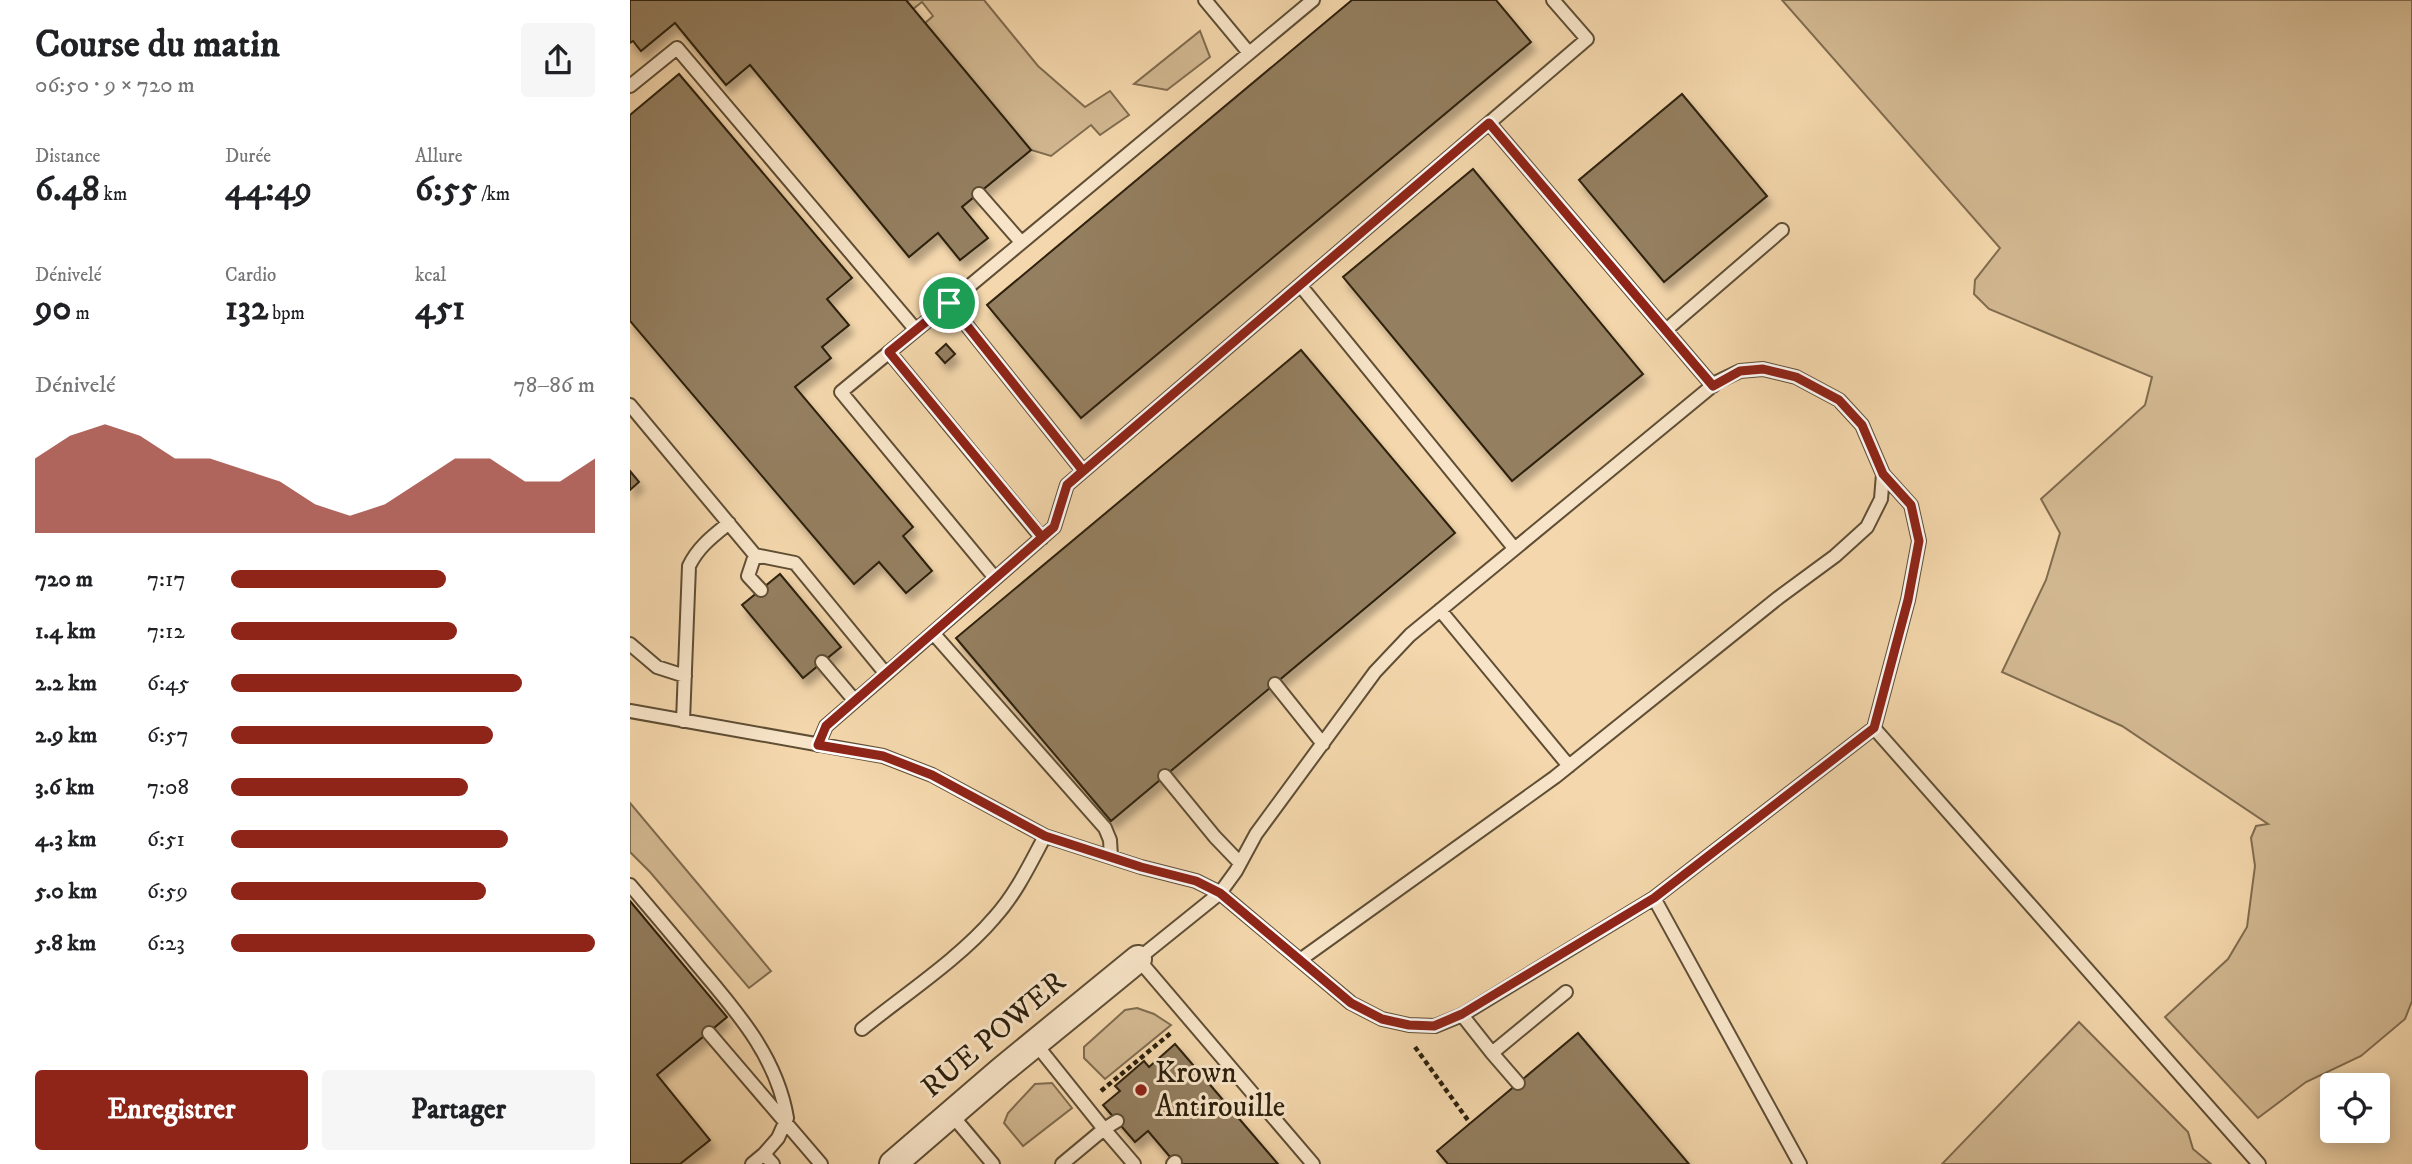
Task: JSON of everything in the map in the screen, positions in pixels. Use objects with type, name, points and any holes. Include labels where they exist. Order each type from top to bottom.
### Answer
[{"type":"street","name":"RUE POWER","points":[[892,1164],[1138,959]]},
{"type":"lane","points":[[1205,0],[1249,53]]},
{"type":"lane","points":[[995,578],[841,392],[1313,0]]},
{"type":"lane","points":[[818,745],[826,726],[1054,527],[1067,485],[1587,39],[1553,0]]},
{"type":"lane","points":[[630,86],[677,48],[916,330]]},
{"type":"lane","points":[[1489,123],[1713,386]]},
{"type":"lane","points":[[979,194],[1021,242]]},
{"type":"lane","points":[[1666,330],[1782,230]]},
{"type":"lane","points":[[1300,285],[1514,548]]},
{"type":"lane","points":[[949,303],[1083,471]]},
{"type":"lane","points":[[889,352],[1042,537]]},
{"type":"lane","points":[[630,711],[883,756],[932,775],[1045,836],[1196,881],[1220,893],[1351,1003],[1382,1019],[1409,1025],[1434,1026],[1462,1014],[1654,898],[1874,728],[1908,600],[1919,541],[1911,505],[1883,474],[1862,425],[1839,400],[1796,377],[1763,369],[1740,371],[1713,386],[1410,635],[1375,671],[1256,834],[1220,893],[1138,959],[1313,1164]]},
{"type":"lane","points":[[630,405],[755,555],[795,563],[886,674]]},
{"type":"lane","points":[[1300,960],[1569,766],[1778,598],[1835,556],[1867,527],[1881,499],[1883,474]]},
{"type":"lane","points":[[683,721],[690,566],[694,555],[729,523]]},
{"type":"lane","points":[[755,555],[748,576],[761,590]]},
{"type":"lane","points":[[1440,610],[1569,766]]},
{"type":"lane","points":[[933,633],[1105,828],[1110,840],[1111,857]]},
{"type":"lane","points":[[630,644],[657,667],[685,676]]},
{"type":"lane","points":[[822,662],[855,701]]},
{"type":"lane","points":[[1275,684],[1323,744]]},
{"type":"lane","points":[[1874,728],[2259,1164]]},
{"type":"lane","points":[[1165,776],[1240,863]]},
{"type":"lane","points":[[862,1028],[972,941],[995,918],[1016,889],[1045,836]]},
{"type":"lane","points":[[630,884],[742,1017],[759,1042],[785,1108],[786,1123],[769,1159],[752,1164]]},
{"type":"lane","points":[[1654,898],[1800,1164]]},
{"type":"lane","points":[[1492,1053],[1566,992]]},
{"type":"lane","points":[[1462,1014],[1518,1083]]},
{"type":"lane","points":[[709,1033],[821,1164]]},
{"type":"lane","points":[[1035,1043],[1134,1164]]},
{"type":"lane","points":[[951,1114],[993,1164]]},
{"type":"lane","points":[[1062,1164],[1117,1121]]},
{"type":"path","points":[[1398,1023],[1470,1123]]},
{"type":"path","points":[[1106,1086],[1127,1072],[1175,1030]]},
{"type":"shaded area","points":[[906,0],[984,0],[1038,66],[1085,107],[1110,91],[1129,115],[1100,135],[1091,125],[1051,156],[1031,150],[925,23],[933,16],[922,2],[913,9]]},
{"type":"shaded area","points":[[1782,0],[2412,0],[2412,1001],[2405,1019],[2361,1056],[2320,1073],[2258,1118],[2165,1017],[2228,959],[2247,927],[2255,866],[2251,838],[2256,826],[2268,824],[2122,726],[2002,672],[2046,580],[2060,533],[2041,499],[2145,405],[2152,377],[1989,309],[1974,294],[1975,280],[2000,248]]},
{"type":"shaded area","points":[[1200,31],[1210,57],[1167,90],[1134,84]]},
{"type":"shaded area","points":[[630,803],[771,971],[749,988],[630,852]]},
{"type":"shaded area","points":[[1137,1008],[1154,1014],[1171,1025],[1105,1079],[1084,1058],[1084,1047],[1125,1010]]},
{"type":"shaded area","points":[[2079,1022],[2188,1132],[2193,1149],[2211,1164],[1942,1164]]},
{"type":"shaded area","points":[[1052,1083],[1072,1108],[1023,1146],[1004,1123],[1008,1113],[1035,1084]]},
{"type":"building","points":[[630,0],[906,0],[1031,150],[962,207],[988,238],[960,260],[938,233],[909,257],[750,65],[726,85],[675,23],[641,51],[633,41],[630,43]]},
{"type":"building","points":[[1352,0],[1496,0],[1531,42],[1081,418],[987,305]]},
{"type":"building","points":[[679,74],[852,278],[827,299],[849,325],[822,347],[831,358],[795,387],[913,527],[903,536],[932,571],[906,593],[879,562],[854,584],[630,321],[630,115]]},
{"type":"building","points":[[1682,94],[1767,196],[1664,282],[1579,180]]},
{"type":"building","points":[[1473,169],[1643,374],[1512,481],[1343,277]]},
{"type":"building","points":[[946,344],[955,354],[945,363],[936,353]]},
{"type":"building","points":[[1301,350],[1455,533],[1111,821],[956,638]]},
{"type":"building","points":[[630,471],[639,482],[630,490]]},
{"type":"building","points":[[780,574],[841,647],[803,678],[742,605]]},
{"type":"building","points":[[630,901],[727,1017],[657,1075],[710,1140],[680,1164],[630,1164]]},
{"type":"building","points":[[1578,1033],[1689,1164],[1448,1164],[1437,1151]]},
{"type":"building","points":[[1175,1044],[1278,1164],[1176,1164],[1148,1131],[1135,1142],[1103,1105],[1120,1091],[1115,1086],[1144,1061],[1149,1067]]},
{"type":"place","name":"Krown Antirouille","points":[[1141,1090]]},
{"type":"route","points":[[949,303],[889,352],[1042,537],[1054,527],[1067,485],[1489,123],[1713,386],[1740,371],[1763,369],[1796,377],[1839,400],[1862,425],[1883,474],[1911,505],[1919,541],[1908,600],[1874,728],[1654,898],[1462,1014],[1434,1026],[1409,1025],[1382,1019],[1351,1003],[1220,893],[1196,881],[1141,867],[1045,836],[932,775],[883,756],[818,745],[826,726],[1054,527],[1067,485],[1083,471],[949,303]]}]
